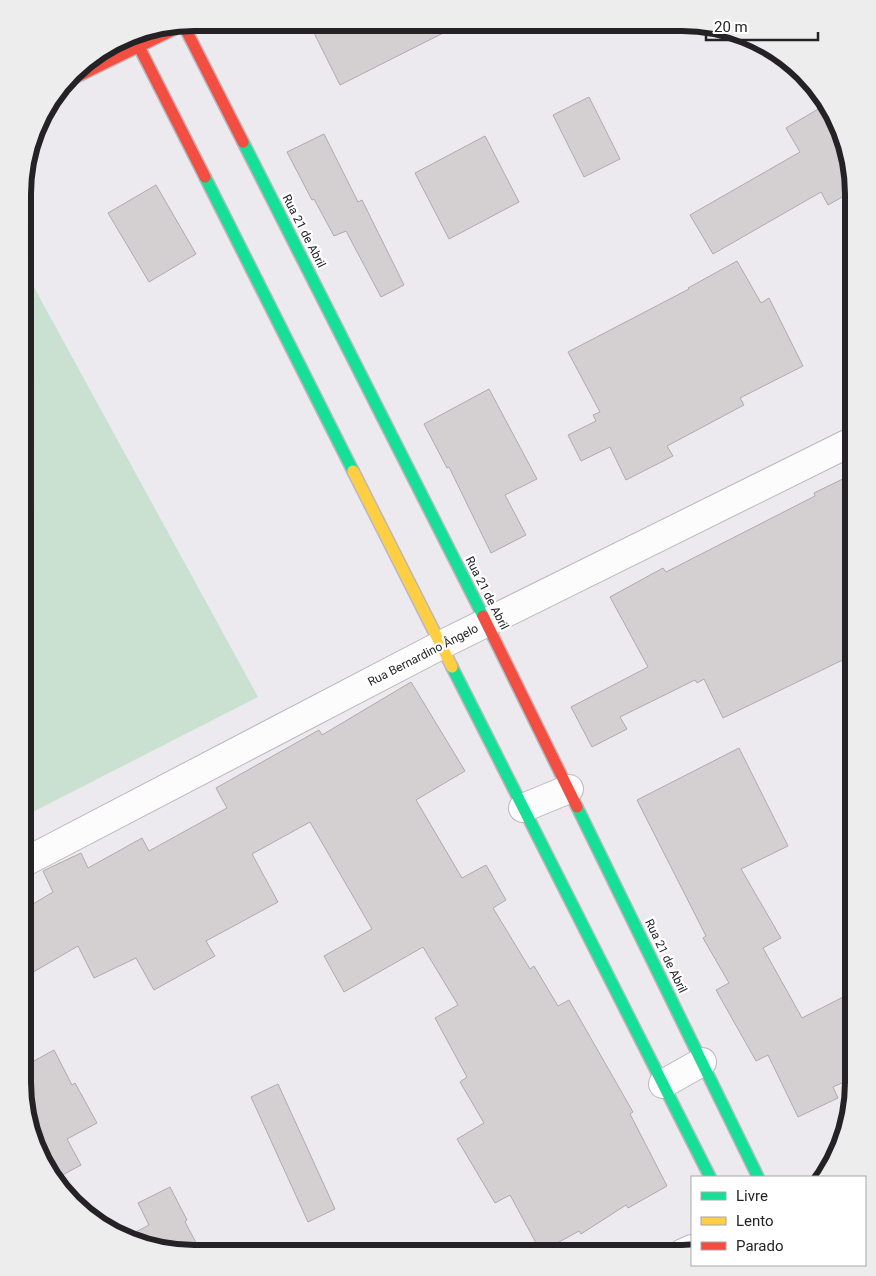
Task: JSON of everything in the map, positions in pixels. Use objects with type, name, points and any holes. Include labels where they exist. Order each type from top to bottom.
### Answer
[{"type":"street","name":"Rua 21 de Abril","points":[[188,32],[486,622],[758,1176]]},
{"type":"street","points":[[88,71],[164,34]]},
{"type":"street","points":[[136,42],[709,1176]]},
{"type":"street","name":"Rua Bernardino Ângelo","points":[[31,859],[486,622],[845,445]]},
{"type":"street","points":[[523,808],[568,789]]},
{"type":"street","points":[[663,1084],[702,1062]]},
{"type":"green space","points":[[31,282],[258,697],[31,813]]},
{"type":"building","points":[[446,31],[340,85],[313,32]]},
{"type":"building","points":[[589,97],[620,159],[584,177],[553,115]]},
{"type":"building","points":[[820,108],[828,122],[842,162],[845,195],[828,205],[821,192],[713,254],[690,215],[800,152],[786,128]]},
{"type":"building","points":[[324,134],[358,202],[362,200],[404,285],[381,297],[346,231],[334,236],[314,199],[312,200],[287,152]]},
{"type":"building","points":[[485,136],[519,202],[449,239],[415,173]]},
{"type":"building","points":[[156,185],[196,254],[149,282],[108,213]]},
{"type":"building","points":[[737,261],[761,303],[769,298],[803,366],[740,398],[744,405],[667,446],[673,456],[626,480],[610,447],[581,461],[568,435],[596,421],[593,415],[600,412],[568,352],[689,289]]},
{"type":"building","points":[[489,389],[537,479],[505,495],[526,535],[491,553],[449,467],[447,468],[424,424]]},
{"type":"building","points":[[845,478],[844,659],[723,718],[704,679],[697,683],[695,680],[620,717],[627,729],[592,747],[571,707],[648,667],[610,597],[663,568],[666,572],[815,496],[814,493]]},
{"type":"building","points":[[411,682],[465,771],[416,800],[462,878],[486,865],[506,900],[493,908],[530,969],[534,966],[558,1006],[569,1000],[633,1112],[630,1114],[667,1186],[628,1208],[626,1205],[581,1234],[579,1231],[554,1245],[537,1245],[510,1195],[495,1203],[457,1139],[484,1123],[460,1082],[467,1077],[435,1018],[458,1005],[423,947],[344,992],[324,956],[372,929],[310,822],[252,854],[278,902],[206,941],[215,956],[154,990],[136,958],[94,978],[78,946],[31,973],[31,905],[53,892],[43,871],[81,853],[88,868],[142,838],[149,851],[227,808],[216,788],[319,730],[322,735]]},
{"type":"building","points":[[739,748],[788,846],[741,869],[781,938],[763,948],[802,1018],[844,997],[844,1082],[833,1087],[838,1098],[798,1117],[768,1055],[756,1061],[716,990],[729,983],[703,938],[706,936],[637,800]]},
{"type":"building","points":[[54,1050],[72,1085],[75,1083],[97,1123],[67,1139],[81,1165],[62,1175],[48,1154],[34,1114],[31,1063]]},
{"type":"building","points":[[278,1084],[335,1209],[308,1222],[251,1097]]},
{"type":"building","points":[[170,1187],[197,1245],[152,1239],[134,1233],[149,1225],[138,1203]]},
{"type":"traffic: fast","points":[[243,142],[483,616]]},
{"type":"traffic: fast","points":[[205,177],[353,471]]},
{"type":"traffic: fast","points":[[452,667],[709,1176]]},
{"type":"traffic: fast","points":[[577,807],[758,1176]]},
{"type":"traffic: slow","points":[[353,471],[452,667]]},
{"type":"traffic: jam","points":[[187,32],[243,142]]},
{"type":"traffic: jam","points":[[88,71],[165,34]]},
{"type":"traffic: jam","points":[[137,42],[205,177]]},
{"type":"traffic: jam","points":[[483,616],[577,807]]}]
